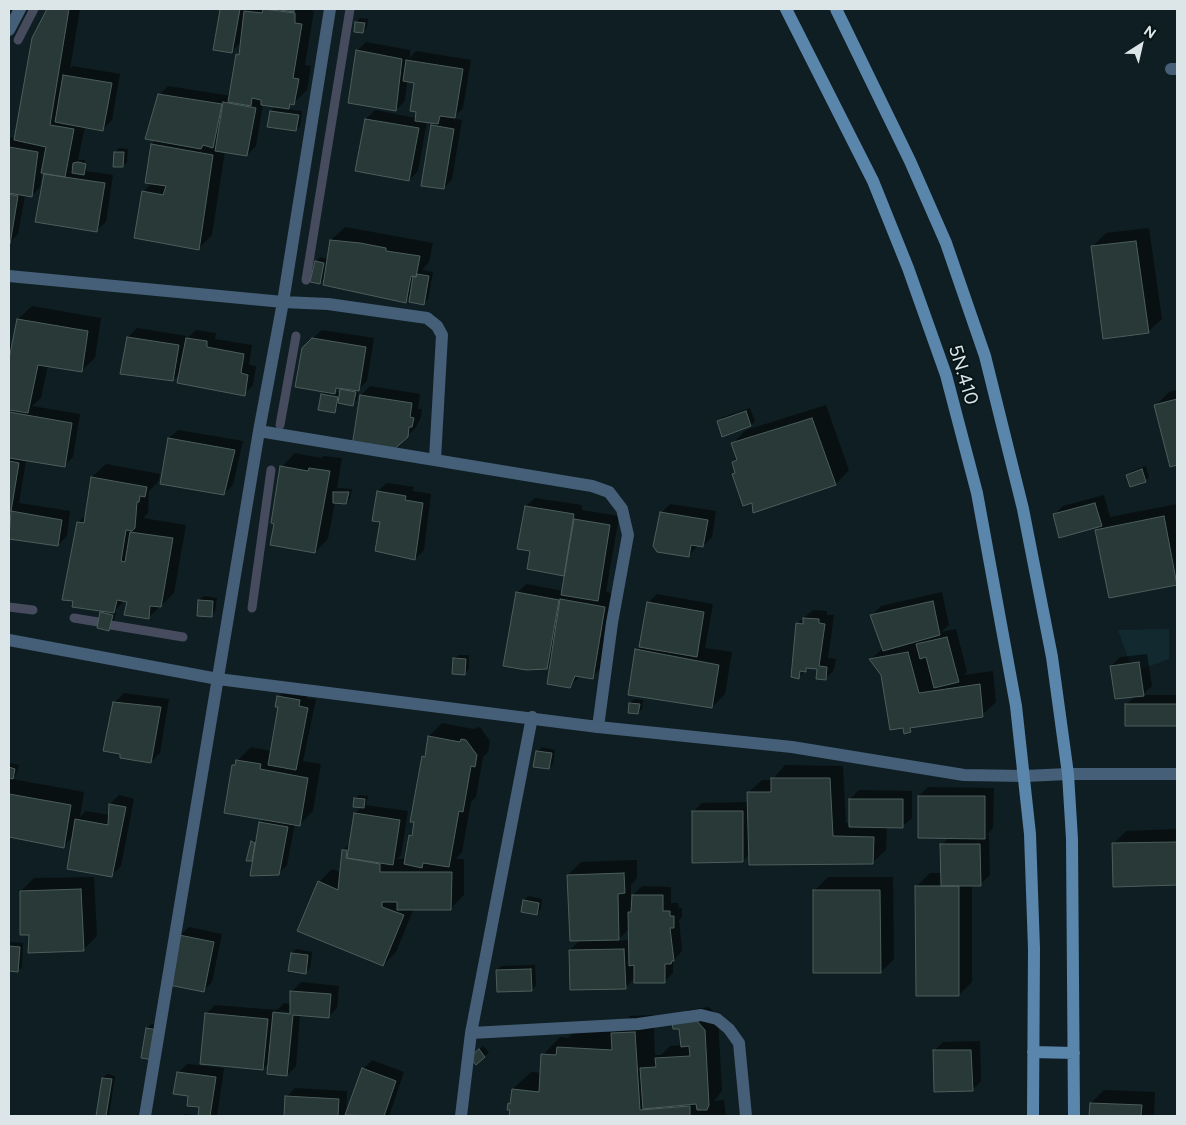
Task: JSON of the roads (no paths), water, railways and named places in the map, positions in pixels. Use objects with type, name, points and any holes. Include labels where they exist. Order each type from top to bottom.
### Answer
[{"type":"main road","name":"5N.410","points":[[786,9],[873,181],[908,268],[946,375],[977,492],[1016,706],[1025,776],[1030,834],[1034,949],[1033,1116]]},
{"type":"main road","points":[[836,9],[910,161],[946,243],[985,356],[1025,518],[1052,657],[1068,774],[1072,847],[1074,1116]]},
{"type":"main road","points":[[1033,1052],[1074,1053]]},
{"type":"street","points":[[9,30],[20,9]]},
{"type":"street","points":[[145,1116],[259,431],[283,302],[330,9]]},
{"type":"street","points":[[9,276],[283,302],[328,304],[427,318],[438,326],[442,335],[435,459]]},
{"type":"street","points":[[259,431],[592,486],[609,492],[622,509],[628,535],[612,623],[598,727]]},
{"type":"street","points":[[9,640],[218,679],[532,717],[598,727],[792,747],[964,775],[1177,774]]},
{"type":"street","points":[[461,1116],[471,1033],[532,717]]},
{"type":"street","points":[[471,1033],[638,1024],[701,1015],[717,1019],[729,1029],[739,1042],[746,1116]]},
{"type":"waterway","points":[[18,40],[34,9]]},
{"type":"waterway","points":[[306,280],[350,9]]},
{"type":"waterway","points":[[280,425],[296,336]]},
{"type":"waterway","points":[[252,608],[271,470]]},
{"type":"waterway","points":[[9,607],[33,610]]},
{"type":"waterway","points":[[74,618],[98,622]]},
{"type":"waterway","points":[[111,625],[183,637]]}]
